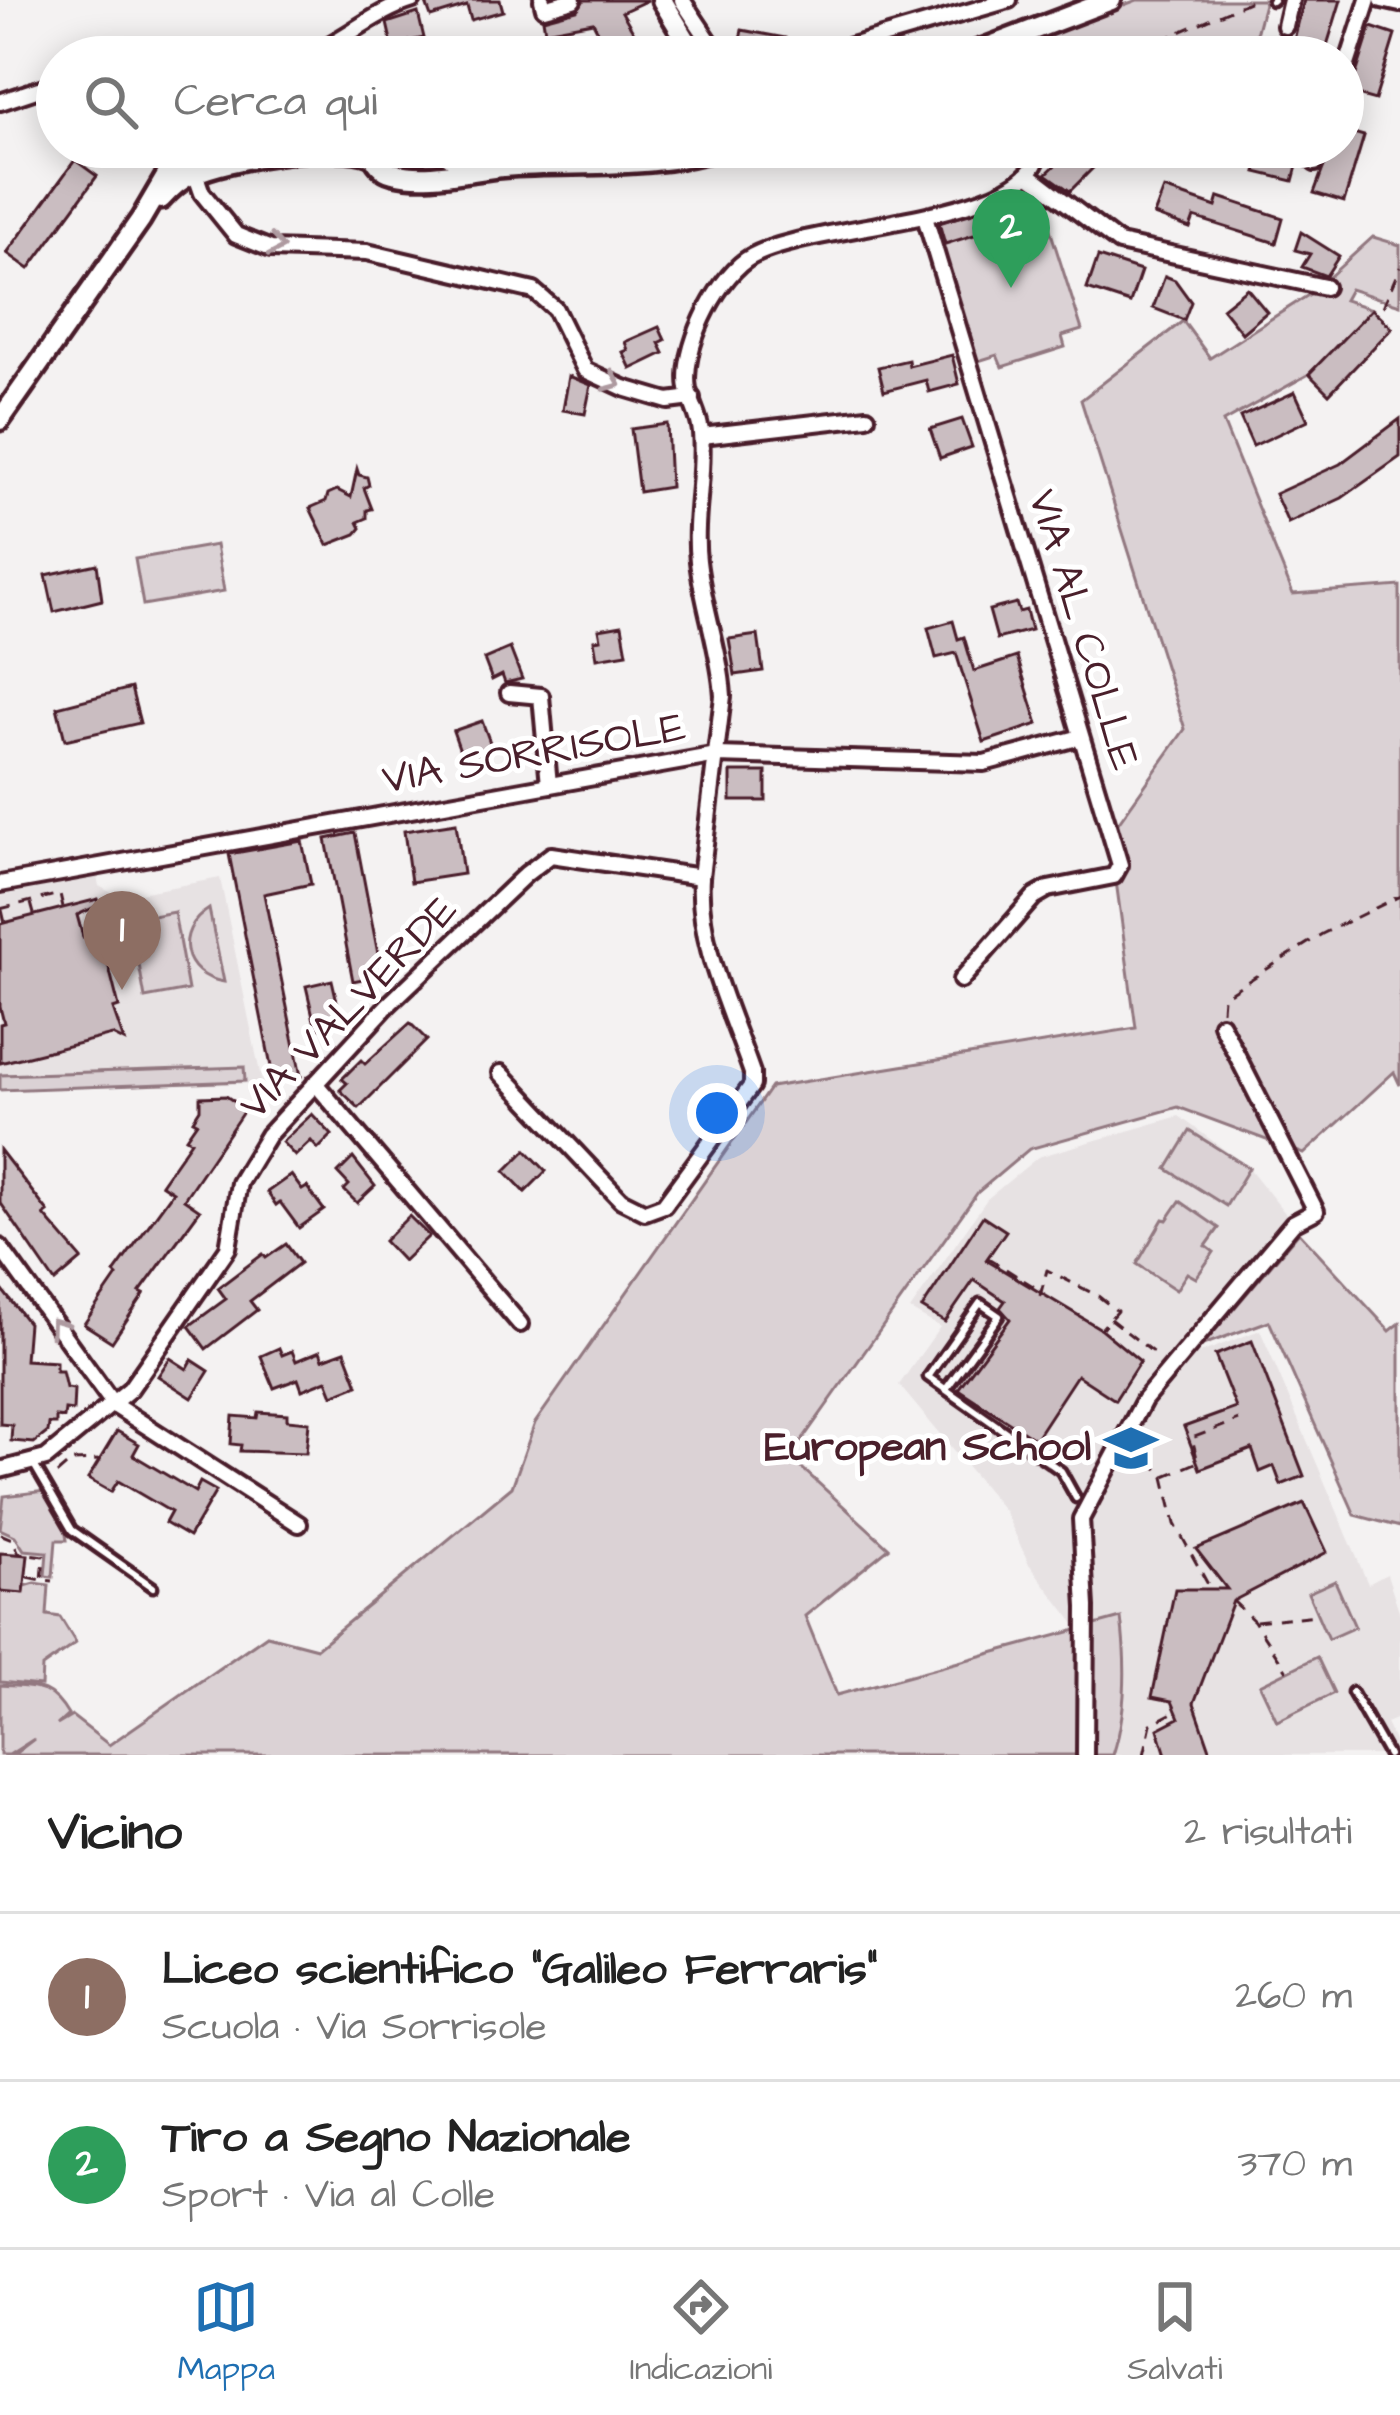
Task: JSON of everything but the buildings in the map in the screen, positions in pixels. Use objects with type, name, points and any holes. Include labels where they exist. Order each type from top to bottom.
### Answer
[{"type":"main road","points":[[662,0],[684,36]]},
{"type":"main road","points":[[1041,36],[1111,0]]},
{"type":"main road","points":[[0,420],[141,219],[165,168]]},
{"type":"main road","points":[[141,219],[178,182],[195,172],[217,168]]},
{"type":"main road","points":[[384,168],[450,175],[491,168]]},
{"type":"main road","points":[[407,174],[417,168]]},
{"type":"street","points":[[346,36],[383,4],[413,0]]},
{"type":"street","points":[[542,0],[544,8],[573,0]]},
{"type":"street","points":[[682,0],[706,36]]},
{"type":"street","points":[[885,36],[1009,0]]},
{"type":"street","points":[[1285,26],[1291,0]]},
{"type":"street","points":[[1356,36],[1368,0]]},
{"type":"street","points":[[1382,0],[1400,4]]},
{"type":"street","points":[[0,102],[36,90]]},
{"type":"street","points":[[189,168],[202,193],[236,235],[271,249],[367,253],[534,291],[555,309],[585,370],[624,388],[668,400],[692,398]]},
{"type":"street","points":[[501,1073],[621,1200],[645,1212],[664,1205],[752,1085],[699,913],[723,696],[698,561],[702,436],[688,377],[704,313],[728,276],[747,259],[776,244],[925,217],[1012,188],[1035,168]]},
{"type":"street","points":[[1031,176],[1119,243],[1325,287]]},
{"type":"street","name":"VIA AL COLLE","points":[[925,217],[1120,865],[1114,876],[1048,889],[1034,897],[961,980]]},
{"type":"street","points":[[702,436],[867,417]]},
{"type":"street","points":[[509,693],[541,696],[548,785]]},
{"type":"street","name":"VIA SORRISOLE","points":[[0,884],[717,754],[984,764],[1081,736]]},
{"type":"street","name":"VIA VALVERDE","points":[[0,1470],[46,1458],[114,1405],[228,1248],[238,1183],[251,1159],[388,1005],[551,855],[701,877]]},
{"type":"street","points":[[1084,1755],[1082,1502],[1144,1400],[1293,1223],[1316,1211],[1221,1024]]},
{"type":"street","points":[[315,1083],[520,1324]]},
{"type":"street","points":[[0,1247],[114,1405],[299,1524]]},
{"type":"lane","points":[[946,1389],[999,1316],[980,1303],[928,1377],[1061,1471],[1082,1502]]},
{"type":"lane","points":[[33,1463],[72,1530],[153,1587]]},
{"type":"lane","points":[[1352,1692],[1388,1755]]},
{"type":"path","points":[[1172,36],[1253,0]]},
{"type":"path","points":[[1383,307],[1400,267]]},
{"type":"path","points":[[5,923],[1,909],[60,894],[63,907]]},
{"type":"path","points":[[1221,1024],[1223,997],[1322,934],[1400,896]]},
{"type":"path","points":[[31,902],[34,914]]},
{"type":"path","points":[[988,1258],[1041,1294],[1047,1270],[1067,1278],[1117,1311],[1101,1329],[1110,1319],[1164,1360]]},
{"type":"path","points":[[1164,1477],[1198,1462],[1192,1438],[1239,1420]]},
{"type":"path","points":[[1117,1451],[1154,1465],[1164,1477],[1175,1524],[1211,1589]]},
{"type":"path","points":[[57,1474],[72,1461],[100,1460]]},
{"type":"path","points":[[0,1534],[12,1539],[19,1553],[44,1556],[42,1580]]},
{"type":"path","points":[[28,1577],[53,1581]]},
{"type":"path","points":[[1233,1601],[1254,1622],[1287,1671]]},
{"type":"path","points":[[1254,1622],[1318,1615]]},
{"type":"path","points":[[1144,1755],[1151,1724],[1177,1711]]},
{"type":"shaded area","points":[[1137,0],[1265,0],[1256,36],[1042,36]]},
{"type":"shaded area","points":[[1020,193],[1023,200],[1039,195],[1082,330],[1062,336],[1065,347],[1002,367],[997,355],[975,362],[932,221],[947,216],[949,222],[962,219],[961,212],[991,202],[993,209]]},
{"type":"shaded area","points":[[1373,237],[1400,245],[1400,305],[1350,289],[1344,300],[1372,309],[1309,374],[1223,422],[1293,594],[1400,586],[1400,1085],[1394,1072],[1304,1154],[1178,1107],[1029,1149],[978,1192],[790,1457],[889,1548],[805,1616],[837,1695],[1121,1618],[1124,1687],[1113,1755],[13,1755],[34,1739],[9,1755],[0,1755],[0,1685],[47,1692],[68,1715],[57,1725],[72,1716],[109,1745],[267,1635],[317,1648],[512,1487],[535,1423],[771,1087],[1136,1028],[1116,881],[1128,867],[1116,826],[1185,729],[1081,400],[1183,321],[1210,358],[1313,292],[1323,294],[1328,278]]},
{"type":"shaded area","points":[[216,545],[224,591],[143,605],[135,559]]},
{"type":"shaded area","points":[[97,876],[99,886],[119,897],[220,878],[262,1083],[0,1090],[0,896]]},
{"type":"shaded area","points":[[209,909],[224,982],[199,971],[187,951],[190,929]]},
{"type":"shaded area","points":[[174,912],[188,990],[145,998],[131,920]]},
{"type":"shaded area","points":[[244,1067],[245,1081],[0,1090],[0,1075]]},
{"type":"shaded area","name":"European School","points":[[1179,1116],[1249,1168],[1293,1223],[1187,1358],[1260,1330],[1368,1584],[1387,1574],[1400,1614],[1400,1717],[1386,1723],[1400,1755],[1077,1755],[1075,1624],[1029,1564],[1005,1512],[899,1385],[940,1327],[910,1310],[987,1199],[1038,1157]]},
{"type":"shaded area","points":[[1190,1131],[1249,1168],[1226,1206],[1167,1169]]},
{"type":"shaded area","points":[[1180,1201],[1219,1228],[1206,1246],[1214,1252],[1196,1278],[1187,1273],[1176,1290],[1137,1264],[1163,1219]]},
{"type":"shaded area","points":[[1299,1232],[1390,1331],[1400,1323],[1400,1527],[1355,1515],[1269,1321],[1203,1345]]},
{"type":"shaded area","points":[[45,1491],[67,1540],[56,1540],[53,1577],[45,1576],[47,1552],[24,1550],[15,1536],[0,1529],[4,1496]]},
{"type":"shaded area","points":[[1335,1581],[1355,1627],[1328,1639],[1308,1593]]},
{"type":"shaded area","points":[[49,1585],[47,1615],[60,1617],[76,1643],[42,1667],[41,1686],[0,1682],[0,1591],[23,1593],[25,1586]]},
{"type":"shaded area","points":[[1317,1657],[1334,1693],[1277,1721],[1260,1685]]},
{"type":"place","name":"Tiro a Segno Nazionale","points":[[1011,288]]},
{"type":"place","name":"Liceo scientifico \"Galileo Ferraris\"","points":[[122,990]]},
{"type":"place","name":"European School","points":[[1131,1448]]}]
